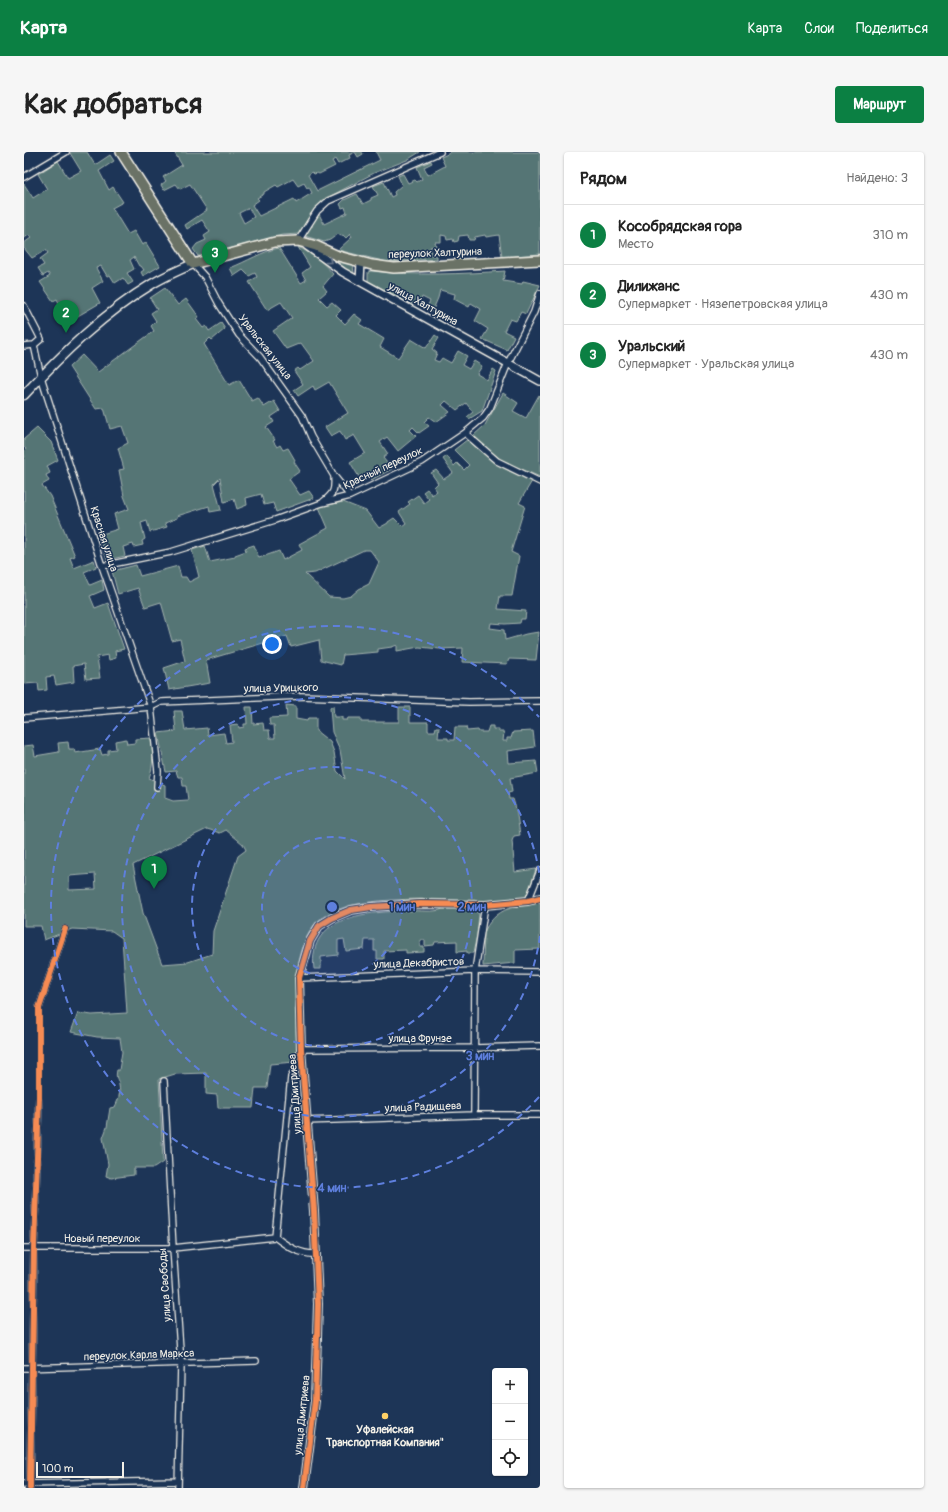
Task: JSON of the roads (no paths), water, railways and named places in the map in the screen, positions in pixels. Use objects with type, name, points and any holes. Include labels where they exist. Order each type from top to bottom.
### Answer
[{"type":"main road","name":"Уральская улица","points":[[121,152],[193,264]]},
{"type":"main road","name":"переулок Халтурина","points":[[193,264],[274,242],[298,241],[316,246],[338,256],[372,266],[394,268],[540,260]]},
{"type":"main road","points":[[24,396],[82,337],[120,306],[152,284],[193,264]]},
{"type":"street","points":[[24,177],[66,152]]},
{"type":"street","points":[[298,241],[317,211],[328,201],[440,152]]},
{"type":"street","name":"улица Халтурина","points":[[298,241],[314,250],[343,272],[540,381]]},
{"type":"street","points":[[360,281],[361,262]]},
{"type":"street","name":"Уральская улица","points":[[193,264],[205,276],[219,304],[239,335],[260,357],[302,416],[334,476],[350,496]]},
{"type":"street","name":"Красный переулок","points":[[102,566],[171,552],[275,520],[322,503],[350,496],[422,462],[465,433],[483,418],[490,408],[508,363],[534,312],[540,293]]},
{"type":"street","name":"Красная улица","points":[[24,306],[41,339],[34,345],[41,377],[102,566],[151,707],[158,771],[157,787]]},
{"type":"street","points":[[24,346],[34,345]]},
{"type":"street","points":[[465,433],[497,461],[540,482]]},
{"type":"street","points":[[322,503],[331,496],[334,488],[334,476]]},
{"type":"street","name":"улица Урицкого","points":[[24,718],[151,707],[160,702],[301,696],[469,702],[540,701]]},
{"type":"street","points":[[528,901],[540,871]]},
{"type":"street","name":"улица Дмитриева","points":[[304,1488],[315,1401],[318,1304],[317,1254],[301,1049],[299,978],[310,941],[319,926],[332,918],[351,910],[420,904],[485,905],[528,901],[540,898]]},
{"type":"street","points":[[474,1115],[475,971],[485,905]]},
{"type":"street","points":[[65,929],[38,1008],[39,1121],[34,1248],[33,1368],[28,1485],[178,1481]]},
{"type":"street","name":"улица Декабристов","points":[[299,978],[475,971],[540,972]]},
{"type":"street","name":"улица Фрунзе","points":[[301,1049],[540,1046]]},
{"type":"street","points":[[302,1059],[291,1078],[275,1237],[284,1244],[306,1255],[317,1254]]},
{"type":"street","name":"улица Свободы","points":[[164,1081],[181,1364],[178,1488]]},
{"type":"street","name":"улица Радищева","points":[[306,1121],[474,1115],[540,1115]]},
{"type":"street","name":"Новый переулок","points":[[24,1248],[173,1248],[275,1237]]},
{"type":"street","name":"переулок Карла Маркса","points":[[24,1368],[256,1361]]},
{"type":"place","name":"Уральский","points":[[215,273]]},
{"type":"place","name":"Дилижанс","points":[[66,333]]},
{"type":"place","name":"Кособрядская гора","points":[[154,889]]},
{"type":"place","name":"Уфалейская Транспортная Компания\"","points":[[385,1416]]}]
